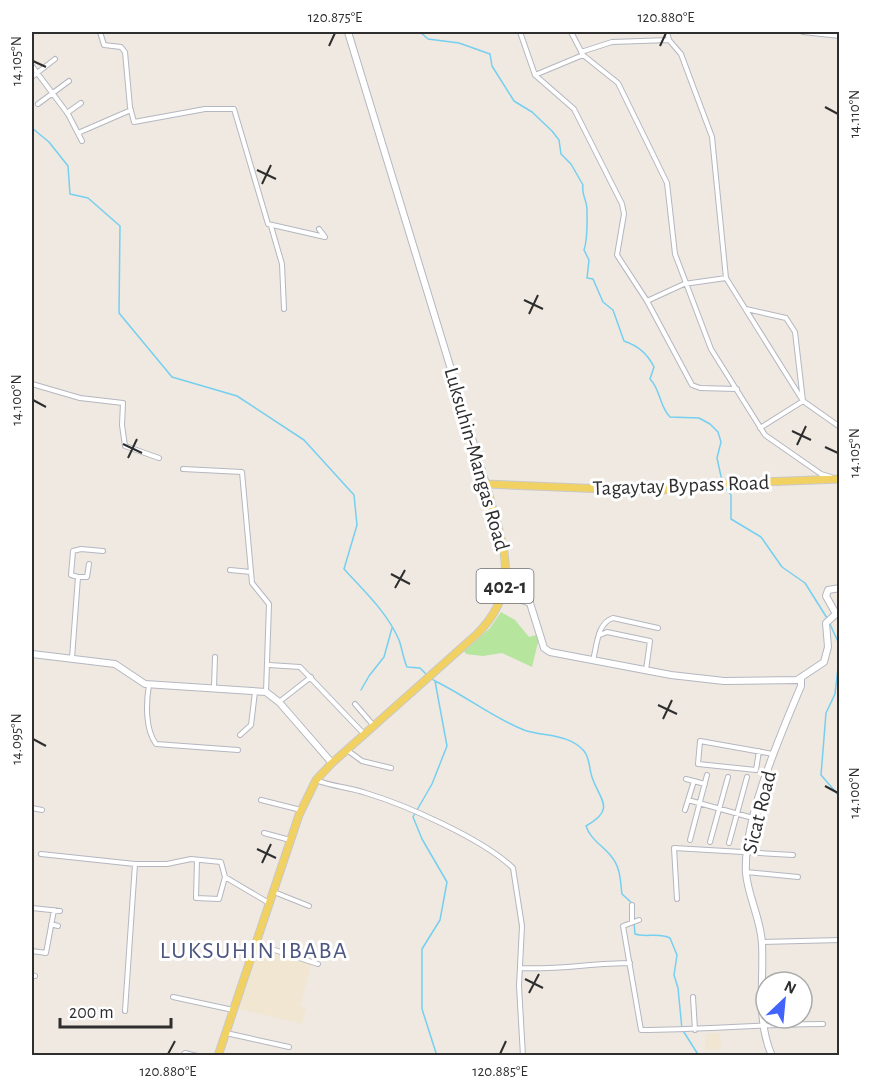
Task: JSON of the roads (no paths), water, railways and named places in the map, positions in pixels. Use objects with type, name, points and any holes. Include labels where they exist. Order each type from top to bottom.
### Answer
[{"type":"main road","name":"Tagaytay Bypass Road","points":[[486,484],[654,490],[710,484],[838,479]]},
{"type":"main road","name":"Luksuhin-Mangas Road","points":[[218,1056],[301,810],[316,780],[486,625],[504,593],[507,568],[505,550],[486,484]]},
{"type":"street","points":[[100,32],[104,45],[121,47],[125,52],[131,111],[137,123],[205,109],[234,109],[267,224],[325,237],[320,229]]},
{"type":"street","name":"Luksuhin-Mangas Road","points":[[348,32],[486,484]]},
{"type":"street","points":[[520,32],[535,75],[572,106],[587,134],[624,211],[618,255],[647,301],[692,385],[700,388],[737,389]]},
{"type":"street","points":[[571,32],[582,54],[618,83],[667,183],[675,254],[684,284],[711,349],[760,428],[771,440],[821,473],[838,479]]},
{"type":"street","points":[[667,32],[669,40],[681,54],[712,137],[726,278],[803,401],[840,427]]},
{"type":"street","points":[[803,32],[840,36]]},
{"type":"street","points":[[535,75],[612,42],[669,40]]},
{"type":"street","points":[[32,77],[55,58]]},
{"type":"street","points":[[32,66],[67,113],[82,141]]},
{"type":"street","points":[[38,104],[69,81]]},
{"type":"street","points":[[67,113],[81,103]]},
{"type":"street","points":[[78,133],[131,111]]},
{"type":"street","points":[[271,226],[282,264],[284,309]]},
{"type":"street","points":[[647,301],[684,284],[726,278]]},
{"type":"street","points":[[745,308],[786,318],[794,328],[803,401]]},
{"type":"street","points":[[32,384],[80,398],[123,403],[122,425],[125,446],[159,458]]},
{"type":"street","points":[[760,428],[803,401]]},
{"type":"street","points":[[183,469],[242,472],[251,572],[255,588],[268,604],[266,692]]},
{"type":"street","points":[[89,564],[87,577],[71,575],[73,551],[81,549],[103,551]]},
{"type":"street","points":[[230,570],[251,572]]},
{"type":"street","points":[[72,658],[78,577]]},
{"type":"street","points":[[504,593],[532,605],[547,651],[646,670],[724,681],[801,678],[820,666],[827,657],[826,623],[835,617],[836,611],[826,596],[828,590],[840,588]]},
{"type":"street","points":[[593,660],[604,622],[613,618],[658,628]]},
{"type":"street","points":[[599,636],[607,632],[650,640],[646,670]]},
{"type":"street","points":[[32,654],[115,664],[122,667],[139,683],[149,685],[213,687],[266,692],[279,702],[332,763]]},
{"type":"street","points":[[213,687],[215,657]]},
{"type":"street","points":[[268,665],[300,666],[364,735]]},
{"type":"street","points":[[279,702],[310,677]]},
{"type":"street","name":"Sicat Road","points":[[762,970],[759,918],[746,872],[747,851],[773,754],[801,686],[801,678]]},
{"type":"street","points":[[149,685],[147,699],[150,729],[156,744],[238,750]]},
{"type":"street","points":[[240,735],[251,725],[255,691]]},
{"type":"street","points":[[355,704],[374,726]]},
{"type":"street","points":[[759,751],[756,770],[698,764],[700,741],[759,751],[773,754]]},
{"type":"street","points":[[347,750],[362,761],[391,768]]},
{"type":"street","points":[[690,840],[707,775]]},
{"type":"street","points":[[710,842],[728,777]]},
{"type":"street","points":[[729,843],[747,777]]},
{"type":"street","points":[[686,779],[705,784]]},
{"type":"street","points":[[316,780],[367,793],[418,813],[461,835],[513,868],[522,926],[519,986],[523,1056]]},
{"type":"street","points":[[685,810],[693,781]]},
{"type":"street","points":[[261,800],[301,810]]},
{"type":"street","points":[[688,800],[754,818]]},
{"type":"street","points":[[32,808],[42,810]]},
{"type":"street","points":[[264,833],[291,840]]},
{"type":"street","points":[[677,899],[674,848],[793,855]]},
{"type":"street","points":[[41,854],[135,864],[167,864],[184,859],[197,860],[221,862],[225,877],[219,899],[196,898],[197,860]]},
{"type":"street","points":[[125,1011],[135,864]]},
{"type":"street","points":[[746,872],[798,877]]},
{"type":"street","points":[[225,877],[270,904]]},
{"type":"street","points":[[274,891],[309,906]]},
{"type":"street","points":[[632,905],[632,922]]},
{"type":"street","points":[[32,909],[60,910]]},
{"type":"street","points":[[32,951],[46,953],[54,910]]},
{"type":"street","points":[[639,920],[623,926],[640,1030],[695,1030],[754,1025]]},
{"type":"street","points":[[51,924],[58,926]]},
{"type":"street","points":[[762,942],[840,940]]},
{"type":"street","points":[[255,944],[318,964]]},
{"type":"street","points":[[520,968],[556,970],[604,963],[630,963]]},
{"type":"street","points":[[173,997],[234,1010]]},
{"type":"street","points":[[693,997],[695,1030]]},
{"type":"street","points":[[814,1024],[823,1024]]},
{"type":"street","name":"Sicat Road","points":[[764,1030],[772,1056]]},
{"type":"street","points":[[226,1033],[289,1047]]},
{"type":"street","points":[[182,1056],[185,1053],[197,1056]]},
{"type":"waterway","points":[[420,32],[428,39],[459,43],[490,54],[492,66],[514,101],[532,112],[559,140],[561,154],[571,164],[583,185],[587,210],[587,236],[584,250],[589,260],[587,278],[593,279],[603,302],[613,310],[624,341],[642,351],[654,367],[650,379],[654,383],[666,413],[670,417],[699,418],[718,432],[721,442],[717,458],[722,481]]},
{"type":"waterway","points":[[32,128],[49,142],[68,166],[70,194],[88,198],[120,226],[119,313],[172,377],[237,396],[304,440],[354,495],[357,525],[344,569],[388,620],[399,640],[407,667],[420,668],[426,674]]},
{"type":"waterway","points":[[724,486],[731,495],[731,519],[761,537],[782,567],[805,583],[827,618]]},
{"type":"waterway","points":[[829,622],[840,646]]},
{"type":"waterway","points":[[361,690],[384,657],[392,628]]},
{"type":"waterway","points":[[840,650],[835,694],[826,713],[821,775],[840,797]]},
{"type":"waterway","points":[[432,679],[435,681],[447,746],[432,784],[413,817],[422,839],[447,882],[440,920],[422,949],[422,1009],[437,1056]]},
{"type":"waterway","points":[[435,681],[513,725],[524,730],[563,738],[578,745],[584,751],[603,803],[601,814],[586,826],[590,835],[617,865],[622,894],[634,905],[634,920]]},
{"type":"waterway","points":[[634,923],[635,934],[661,935],[670,938],[677,955],[674,975],[678,988],[682,1029],[699,1056]]},
{"type":"district","name":"LUKSUHIN IBABA","points":[[254,950]]}]
